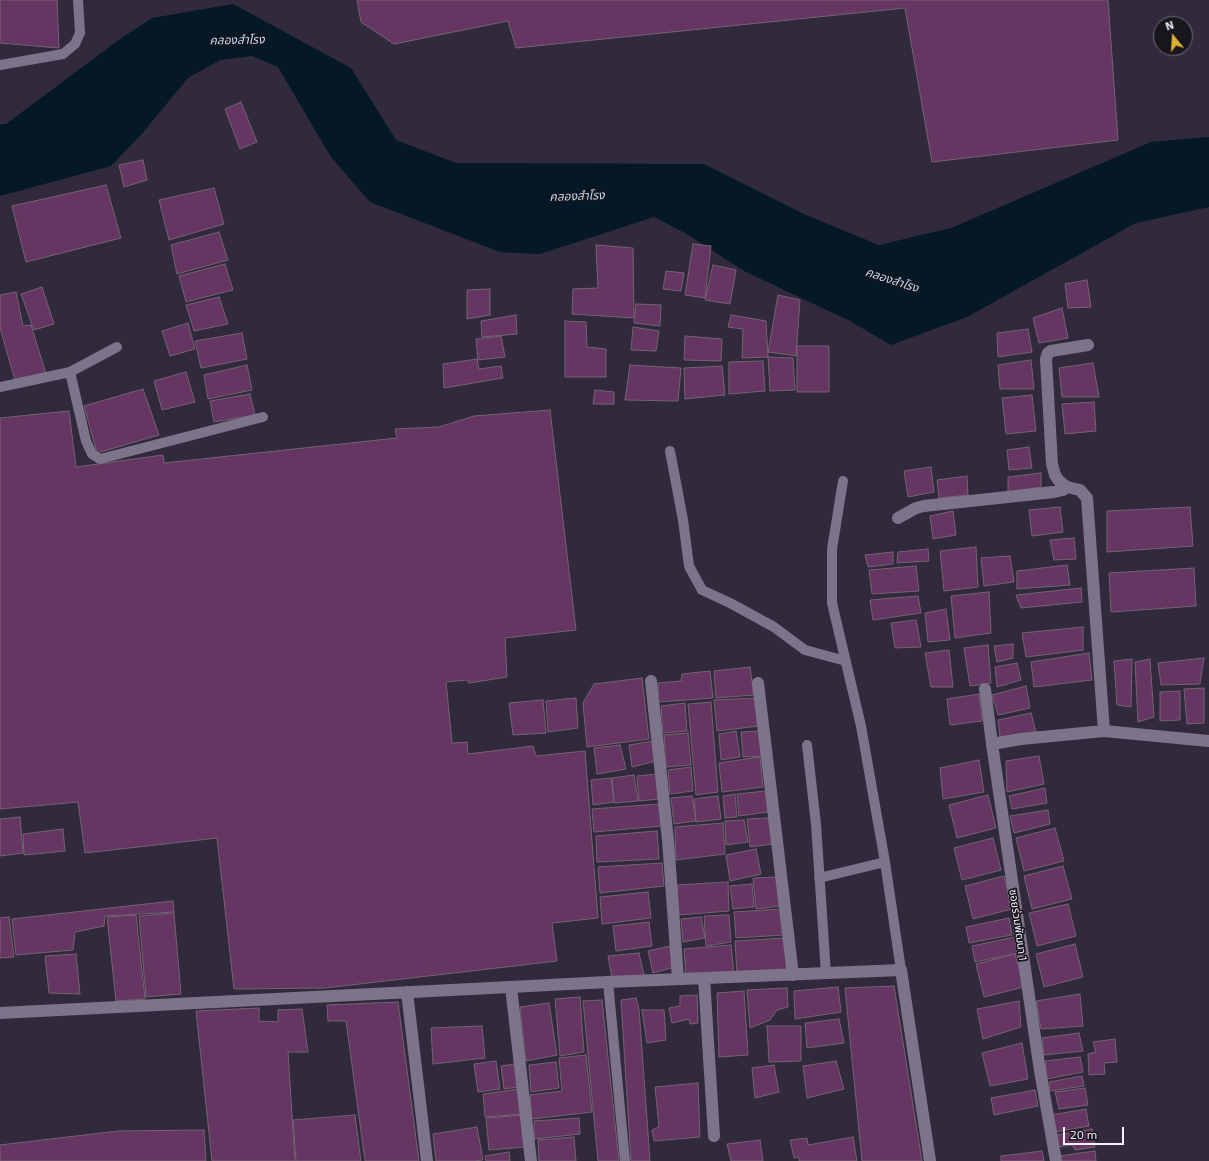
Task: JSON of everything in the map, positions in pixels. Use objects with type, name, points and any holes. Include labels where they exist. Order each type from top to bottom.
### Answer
[{"type":"street","points":[[1088,345],[1051,351],[1048,353],[1046,359],[1052,464],[1055,475],[1059,481],[1067,487],[1080,490],[1087,498],[1104,731]]},
{"type":"street","points":[[898,518],[916,508],[924,506],[1054,492],[1063,490],[1067,487]]},
{"type":"street","points":[[651,681],[668,840],[678,979]]},
{"type":"street","points":[[758,683],[793,974]]},
{"type":"street","name":"ซอยร่วมพัฒนา 1","points":[[985,689],[1040,1071],[1056,1161]]},
{"type":"street","points":[[992,744],[1021,739],[1104,731],[1209,741]]},
{"type":"street","points":[[0,1013],[608,982],[901,970],[930,1161]]},
{"type":"street","points":[[704,978],[714,1136]]},
{"type":"street","points":[[511,987],[531,1161]]},
{"type":"street","points":[[406,992],[427,1161]]},
{"type":"lane","points":[[0,65],[63,54],[75,44],[80,33],[78,0]]},
{"type":"lane","points":[[0,387],[70,372],[117,347]]},
{"type":"lane","points":[[70,372],[86,441],[92,454],[100,459],[263,418]]},
{"type":"lane","points":[[670,450],[683,520],[689,566],[702,590],[730,603],[774,627],[805,650],[846,661]]},
{"type":"lane","points":[[842,481],[832,549],[832,603],[861,726],[885,862],[901,970]]},
{"type":"lane","points":[[806,745],[816,824],[826,974]]},
{"type":"lane","points":[[819,878],[885,862]]},
{"type":"lane","points":[[608,982],[625,1161]]},
{"type":"water","name":"คลองสำโรง","points":[[233,4],[351,68],[396,140],[456,163],[704,164],[806,215],[879,245],[951,228],[1151,142],[1209,137],[1209,207],[1136,223],[967,317],[891,345],[850,321],[744,271],[685,233],[654,217],[540,254],[500,252],[370,202],[331,157],[278,67],[252,56],[220,60],[188,78],[140,136],[111,166],[0,196],[0,124],[6,124],[120,39],[152,18]]},
{"type":"building","points":[[0,0],[57,0],[59,48],[0,43]]},
{"type":"building","points":[[357,0],[1108,0],[1118,140],[932,162],[905,8],[516,48],[508,21],[394,44],[361,22]]},
{"type":"building","points":[[241,102],[257,142],[240,149],[225,109]]},
{"type":"building","points":[[143,160],[147,180],[124,187],[119,165]]},
{"type":"building","points":[[106,185],[121,238],[26,262],[12,206]]},
{"type":"building","points":[[214,188],[224,224],[169,240],[159,200]]},
{"type":"building","points":[[219,232],[228,260],[177,274],[171,245]]},
{"type":"building","points":[[693,244],[711,246],[705,298],[685,295]]},
{"type":"building","points":[[596,245],[633,248],[634,318],[572,314],[573,289],[598,288]]},
{"type":"building","points":[[225,264],[233,290],[186,302],[179,276]]},
{"type":"building","points":[[713,265],[736,270],[730,304],[705,300]]},
{"type":"building","points":[[666,271],[684,273],[681,291],[663,289]]},
{"type":"building","points":[[1087,280],[1091,307],[1068,308],[1065,284]]},
{"type":"building","points":[[42,287],[54,324],[34,330],[21,294]]},
{"type":"building","points":[[490,289],[490,315],[467,319],[467,290]]},
{"type":"building","points":[[16,292],[23,326],[31,325],[46,374],[15,380],[0,328],[0,295]]},
{"type":"building","points":[[778,295],[800,300],[796,356],[768,352]]},
{"type":"building","points":[[219,297],[228,324],[194,331],[186,305]]},
{"type":"building","points":[[636,304],[661,305],[660,326],[634,323]]},
{"type":"building","points":[[1062,308],[1068,338],[1039,343],[1033,318]]},
{"type":"building","points":[[516,315],[517,334],[482,337],[481,321]]},
{"type":"building","points":[[731,315],[766,321],[768,357],[742,358],[743,329],[728,327]]},
{"type":"building","points":[[565,321],[586,322],[587,347],[606,349],[606,377],[565,377]]},
{"type":"building","points":[[188,323],[195,349],[170,356],[162,331]]},
{"type":"building","points":[[633,327],[659,331],[656,351],[631,350]]},
{"type":"building","points":[[1028,329],[1032,352],[998,357],[997,333]]},
{"type":"building","points":[[242,333],[247,359],[201,368],[195,341]]},
{"type":"building","points":[[501,336],[505,357],[478,360],[476,339]]},
{"type":"building","points":[[685,336],[722,339],[721,361],[684,360]]},
{"type":"building","points":[[797,346],[829,346],[829,392],[797,392]]},
{"type":"building","points":[[768,357],[793,358],[795,390],[770,391]]},
{"type":"building","points":[[477,359],[479,369],[501,366],[503,378],[444,388],[443,364]]},
{"type":"building","points":[[1031,360],[1034,389],[1000,389],[998,365]]},
{"type":"building","points":[[763,361],[765,391],[729,394],[729,362]]},
{"type":"building","points":[[1093,363],[1099,397],[1062,397],[1059,368]]},
{"type":"building","points":[[247,365],[252,390],[208,399],[204,375]]},
{"type":"building","points":[[630,365],[681,368],[678,401],[625,400]]},
{"type":"building","points":[[722,366],[725,395],[685,399],[684,368]]},
{"type":"building","points":[[186,372],[195,402],[162,410],[154,381]]},
{"type":"building","points":[[143,389],[159,435],[97,453],[84,406]]},
{"type":"building","points":[[595,390],[614,392],[614,404],[593,404]]},
{"type":"building","points":[[250,394],[255,415],[214,422],[210,401]]},
{"type":"building","points":[[1032,395],[1036,431],[1006,434],[1002,398]]},
{"type":"building","points":[[1094,402],[1096,431],[1065,434],[1062,404]]},
{"type":"building","points":[[550,410],[576,630],[505,638],[507,677],[469,683],[467,680],[446,682],[452,743],[467,742],[468,754],[533,746],[536,756],[585,751],[598,918],[552,923],[557,961],[325,988],[234,989],[217,838],[85,853],[78,802],[0,809],[0,418],[69,411],[76,467],[163,455],[164,463],[397,438],[395,429],[439,427],[474,416]]},
{"type":"building","points":[[1029,447],[1032,468],[1009,470],[1007,450]]},
{"type":"building","points":[[931,467],[934,492],[908,497],[904,471]]},
{"type":"building","points":[[1041,473],[1041,487],[1008,492],[1008,477]]},
{"type":"building","points":[[967,476],[968,495],[939,498],[937,480]]},
{"type":"building","points":[[1060,507],[1063,532],[1032,536],[1029,510]]},
{"type":"building","points":[[1190,507],[1193,546],[1107,552],[1107,511]]},
{"type":"building","points":[[953,511],[956,535],[933,539],[930,516]]},
{"type":"building","points":[[1074,538],[1076,559],[1054,560],[1050,540]]},
{"type":"building","points":[[976,547],[978,587],[944,591],[940,551]]},
{"type":"building","points":[[928,549],[929,561],[897,563],[898,552]]},
{"type":"building","points":[[893,552],[893,564],[868,567],[865,555]]},
{"type":"building","points":[[1010,556],[1014,582],[984,586],[981,558]]},
{"type":"building","points":[[1067,565],[1070,585],[1017,589],[1017,571]]},
{"type":"building","points":[[916,566],[919,591],[872,594],[869,570]]},
{"type":"building","points":[[1194,568],[1196,606],[1111,612],[1109,573]]},
{"type":"building","points":[[1081,588],[1082,602],[1021,608],[1016,595]]},
{"type":"building","points":[[989,592],[991,633],[955,638],[951,596]]},
{"type":"building","points":[[918,596],[921,613],[873,620],[870,600]]},
{"type":"building","points":[[946,609],[950,640],[928,642],[925,613]]},
{"type":"building","points":[[916,620],[921,647],[895,648],[891,623]]},
{"type":"building","points":[[1083,627],[1083,650],[1026,657],[1022,633]]},
{"type":"building","points":[[1013,644],[1013,658],[997,662],[994,646]]},
{"type":"building","points":[[988,645],[991,683],[970,686],[964,648]]},
{"type":"building","points":[[949,650],[953,687],[931,687],[925,653]]},
{"type":"building","points":[[1089,653],[1092,680],[1034,687],[1031,662]]},
{"type":"building","points":[[1204,658],[1200,684],[1161,685],[1158,663]]},
{"type":"building","points":[[1132,659],[1131,707],[1117,705],[1114,661]]},
{"type":"building","points":[[1150,659],[1154,717],[1138,722],[1135,662]]},
{"type":"building","points":[[1017,663],[1021,680],[997,687],[995,667]]},
{"type":"building","points":[[750,667],[754,695],[716,698],[714,671]]},
{"type":"building","points":[[710,671],[713,698],[658,702],[658,683],[681,681],[682,674]]},
{"type":"building","points":[[642,678],[649,739],[587,747],[583,703],[594,684]]},
{"type":"building","points":[[1026,686],[1030,708],[998,715],[992,695]]},
{"type":"building","points":[[1204,688],[1204,723],[1187,724],[1184,689]]},
{"type":"building","points":[[1180,691],[1180,720],[1160,721],[1160,692]]},
{"type":"building","points":[[979,694],[982,721],[950,725],[947,699]]},
{"type":"building","points":[[576,698],[578,728],[548,732],[546,701]]},
{"type":"building","points":[[756,698],[759,726],[717,731],[714,700]]},
{"type":"building","points":[[543,700],[546,733],[513,735],[509,703]]},
{"type":"building","points":[[711,702],[718,792],[696,795],[688,704]]},
{"type":"building","points":[[685,703],[687,731],[663,733],[661,706]]},
{"type":"building","points":[[1031,713],[1036,732],[1000,737],[998,720]]},
{"type":"building","points":[[736,731],[740,757],[721,760],[719,734]]},
{"type":"building","points":[[761,731],[764,756],[743,757],[741,732]]},
{"type":"building","points":[[688,733],[691,765],[666,767],[664,735]]},
{"type":"building","points":[[653,741],[656,761],[632,767],[629,745]]},
{"type":"building","points":[[620,745],[626,769],[597,774],[594,748]]},
{"type":"building","points":[[1039,756],[1044,784],[1007,792],[1006,761]]},
{"type":"building","points":[[760,757],[763,787],[722,792],[719,763]]},
{"type":"building","points":[[979,760],[984,792],[943,799],[940,768]]},
{"type":"building","points":[[691,767],[693,791],[670,794],[668,770]]},
{"type":"building","points":[[657,774],[659,799],[639,801],[637,776]]},
{"type":"building","points":[[634,775],[638,801],[614,803],[612,778]]},
{"type":"building","points":[[611,778],[614,802],[593,805],[591,780]]},
{"type":"building","points":[[1045,788],[1047,803],[1012,809],[1009,796]]},
{"type":"building","points":[[766,791],[768,812],[739,816],[737,794]]},
{"type":"building","points":[[735,794],[737,817],[725,818],[723,796]]},
{"type":"building","points":[[988,795],[996,828],[957,838],[949,805]]},
{"type":"building","points":[[692,796],[696,821],[674,824],[671,798]]},
{"type":"building","points":[[718,796],[721,819],[696,822],[694,799]]},
{"type":"building","points":[[659,804],[661,826],[594,832],[592,809]]},
{"type":"building","points":[[1048,810],[1050,824],[1014,833],[1010,816]]},
{"type":"building","points":[[20,817],[23,853],[0,856],[0,819]]},
{"type":"building","points":[[768,818],[773,844],[750,847],[747,819]]},
{"type":"building","points":[[744,820],[748,842],[726,845],[725,821]]},
{"type":"building","points":[[723,823],[725,854],[676,860],[675,827]]},
{"type":"building","points":[[1055,828],[1064,861],[1024,871],[1016,838]]},
{"type":"building","points":[[63,829],[65,851],[24,855],[23,834]]},
{"type":"building","points":[[657,831],[659,859],[597,862],[596,836]]},
{"type":"building","points":[[993,838],[1001,870],[962,880],[954,848]]},
{"type":"building","points":[[756,849],[761,874],[730,881],[726,855]]},
{"type":"building","points":[[662,863],[664,886],[600,893],[598,867]]},
{"type":"building","points":[[1063,866],[1072,899],[1032,909],[1024,876]]},
{"type":"building","points":[[1004,876],[1012,909],[973,919],[965,886]]},
{"type":"building","points":[[777,877],[780,906],[756,909],[753,878]]},
{"type":"building","points":[[728,882],[729,911],[678,915],[677,885]]},
{"type":"building","points":[[752,884],[754,907],[733,909],[730,886]]},
{"type":"building","points":[[648,892],[651,918],[602,924],[600,897]]},
{"type":"building","points":[[173,901],[174,912],[105,916],[104,926],[75,932],[73,950],[16,955],[12,919]]},
{"type":"building","points":[[1068,904],[1076,936],[1037,946],[1029,913]]},
{"type":"building","points":[[781,909],[784,935],[736,938],[734,912]]},
{"type":"building","points":[[174,913],[181,994],[146,997],[139,916]]},
{"type":"building","points":[[136,915],[145,999],[116,1001],[107,917]]},
{"type":"building","points":[[729,915],[731,942],[706,946],[704,916]]},
{"type":"building","points":[[9,917],[14,957],[0,958],[0,918]]},
{"type":"building","points":[[701,917],[705,938],[683,942],[681,919]]},
{"type":"building","points":[[1009,918],[1012,935],[969,943],[966,927]]},
{"type":"building","points":[[649,922],[652,946],[616,951],[613,926]]},
{"type":"building","points":[[1015,937],[1019,953],[975,962],[972,946]]},
{"type":"building","points":[[785,938],[788,971],[737,973],[735,941]]},
{"type":"building","points":[[1075,944],[1083,977],[1044,987],[1036,954]]},
{"type":"building","points":[[731,945],[734,974],[686,977],[684,949]]},
{"type":"building","points":[[670,946],[675,967],[653,973],[648,951]]},
{"type":"building","points":[[639,953],[644,975],[612,979],[608,956]]},
{"type":"building","points":[[76,954],[80,994],[49,993],[45,956]]},
{"type":"building","points":[[1015,954],[1024,987],[984,997],[976,964]]},
{"type":"building","points":[[894,986],[922,1161],[862,1161],[845,988]]},
{"type":"building","points":[[838,987],[841,1012],[795,1019],[794,991]]},
{"type":"building","points":[[787,988],[788,1007],[777,1010],[770,1020],[750,1028],[747,990]]},
{"type":"building","points":[[744,991],[748,1055],[719,1057],[717,993]]},
{"type":"building","points":[[1080,994],[1083,1026],[1041,1029],[1036,1001]]},
{"type":"building","points":[[697,995],[698,1023],[690,1024],[689,1019],[672,1023],[669,1008],[680,1006],[680,996]]},
{"type":"building","points":[[580,997],[584,1052],[560,1056],[555,999]]},
{"type":"building","points":[[636,998],[639,1009],[650,1161],[631,1161],[621,1000]]},
{"type":"building","points":[[602,1000],[619,1161],[598,1161],[583,1001]]},
{"type":"building","points":[[1019,1001],[1021,1027],[983,1039],[977,1009]]},
{"type":"building","points":[[398,1002],[419,1161],[365,1161],[346,1021],[328,1021],[327,1005]]},
{"type":"building","points":[[549,1003],[557,1055],[526,1061],[520,1007]]},
{"type":"building","points":[[259,1008],[259,1021],[278,1022],[278,1010],[302,1009],[308,1052],[288,1052],[295,1161],[212,1161],[196,1011]]},
{"type":"building","points":[[642,1010],[664,1010],[666,1040],[647,1043]]},
{"type":"building","points":[[839,1019],[844,1043],[807,1048],[805,1023]]},
{"type":"building","points":[[482,1026],[485,1058],[433,1064],[431,1028]]},
{"type":"building","points":[[767,1026],[801,1026],[801,1061],[769,1062]]},
{"type":"building","points":[[1079,1033],[1083,1051],[1044,1055],[1042,1038]]},
{"type":"building","points":[[1115,1039],[1117,1062],[1104,1063],[1105,1074],[1089,1075],[1088,1054],[1096,1052],[1093,1042]]},
{"type":"building","points":[[1022,1043],[1028,1079],[990,1086],[982,1053]]},
{"type":"building","points":[[586,1055],[592,1112],[532,1119],[530,1095],[562,1091],[559,1058]]},
{"type":"building","points":[[1080,1057],[1083,1072],[1047,1079],[1045,1061]]},
{"type":"building","points":[[496,1061],[500,1089],[478,1092],[474,1064]]},
{"type":"building","points":[[836,1061],[844,1089],[807,1098],[803,1066]]},
{"type":"building","points":[[556,1062],[559,1088],[531,1092],[529,1065]]},
{"type":"building","points":[[515,1064],[518,1087],[504,1089],[501,1066]]},
{"type":"building","points":[[774,1065],[779,1092],[755,1098],[752,1068]]},
{"type":"building","points":[[1082,1076],[1084,1086],[1050,1091],[1049,1082]]},
{"type":"building","points":[[698,1083],[700,1137],[654,1141],[652,1130],[659,1127],[655,1087]]},
{"type":"building","points":[[1085,1088],[1088,1105],[1059,1109],[1055,1092]]},
{"type":"building","points":[[519,1089],[523,1114],[485,1117],[483,1094]]},
{"type":"building","points":[[1035,1090],[1038,1106],[994,1115],[991,1098]]},
{"type":"building","points":[[1086,1109],[1089,1126],[1054,1132],[1051,1115]]},
{"type":"building","points":[[355,1115],[361,1161],[296,1161],[293,1120]]},
{"type":"building","points":[[523,1115],[526,1147],[489,1150],[486,1118]]},
{"type":"building","points":[[579,1118],[580,1134],[534,1139],[534,1121]]},
{"type":"building","points":[[477,1127],[483,1160],[436,1161],[433,1134]]},
{"type":"building","points":[[1092,1129],[1095,1147],[1075,1150],[1072,1145],[1058,1147],[1057,1135]]},
{"type":"building","points":[[204,1130],[206,1161],[0,1161],[0,1145],[118,1131]]},
{"type":"building","points":[[574,1137],[576,1161],[539,1161],[538,1140]]},
{"type":"building","points":[[853,1137],[857,1161],[799,1161],[799,1157],[794,1158],[790,1140],[807,1138],[808,1145]]},
{"type":"building","points":[[760,1140],[763,1161],[731,1161],[727,1144]]},
{"type":"building","points":[[1042,1151],[1044,1161],[1001,1161],[1001,1156]]},
{"type":"building","points":[[1095,1151],[1096,1161],[1060,1161],[1059,1156]]},
{"type":"building","points":[[509,1152],[510,1161],[486,1161],[485,1156]]}]
